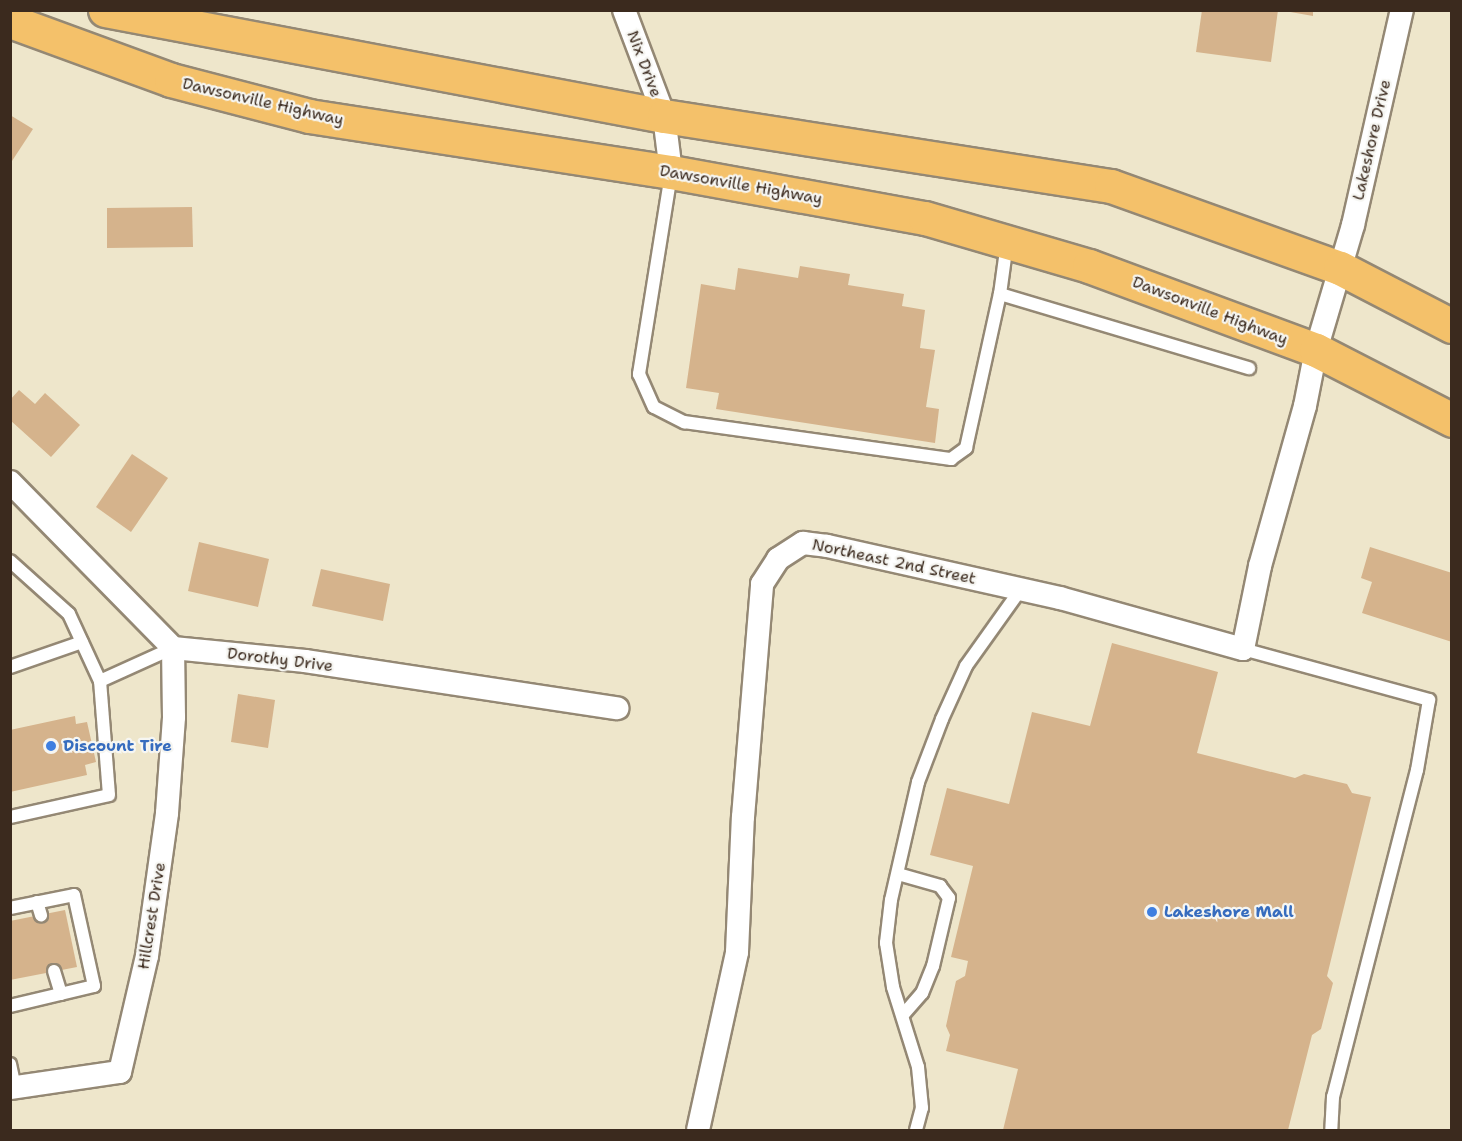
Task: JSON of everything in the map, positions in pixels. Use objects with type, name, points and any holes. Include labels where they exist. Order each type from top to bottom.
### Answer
[{"type":"main road","points":[[105,10],[664,117],[1111,186],[1340,268],[1452,326]]},
{"type":"main road","name":"Dawsonville Highway","points":[[10,21],[171,80],[309,116],[671,172],[925,218],[1089,266],[1316,350],[1452,420]]},
{"type":"street","name":"Nix Drive","points":[[624,10],[664,117],[671,172]]},
{"type":"street","name":"Lakeshore Drive","points":[[1316,350],[1353,225],[1402,10]]},
{"type":"street","points":[[1243,649],[1260,566],[1305,406],[1316,350]]},
{"type":"street","points":[[10,482],[173,648]]},
{"type":"street","name":"Northeast 2nd Street","points":[[698,1131],[737,952],[743,817],[762,584],[778,559],[803,543],[1021,589],[1243,649]]},
{"type":"street","name":"Dorothy Drive","points":[[173,648],[305,661],[617,708]]},
{"type":"street","name":"Hillcrest Drive","points":[[13,1087],[120,1072],[147,956],[167,813],[174,717],[173,648]]},
{"type":"lane","points":[[671,172],[639,374],[654,407],[684,422],[951,459],[966,448],[999,294],[1007,242]]},
{"type":"lane","points":[[999,294],[1249,368]]},
{"type":"lane","points":[[10,561],[69,614],[100,681],[109,795],[10,817]]},
{"type":"lane","points":[[916,1131],[922,1108],[918,1067],[886,944],[898,874],[918,782],[942,719],[966,666],[1021,589]]},
{"type":"lane","points":[[10,667],[82,642]]},
{"type":"lane","points":[[100,681],[173,648]]},
{"type":"lane","points":[[1243,649],[1429,700],[1422,749],[1333,1097],[1331,1131]]},
{"type":"lane","points":[[898,874],[940,886],[950,898],[933,966],[922,993],[903,1015]]},
{"type":"lane","points":[[10,908],[75,895],[94,986],[10,1006]]},
{"type":"lane","points":[[37,902],[41,915]]},
{"type":"lane","points":[[54,971],[61,994]]},
{"type":"lane","points":[[10,1064],[13,1087]]},
{"type":"building","points":[[1202,10],[1278,10],[1271,62],[1196,52]]},
{"type":"building","points":[[1279,10],[1313,10],[1313,16]]},
{"type":"building","points":[[10,115],[33,129],[10,164]]},
{"type":"building","points":[[192,207],[193,247],[107,248],[107,208]]},
{"type":"building","points":[[800,266],[850,274],[848,285],[904,294],[902,306],[925,310],[920,348],[935,350],[926,407],[939,409],[935,443],[716,409],[719,393],[686,388],[701,284],[735,290],[738,268],[798,278]]},
{"type":"building","points":[[19,390],[35,404],[45,393],[80,425],[51,457],[10,420],[10,400]]},
{"type":"building","points":[[132,454],[168,478],[131,532],[96,507]]},
{"type":"building","points":[[199,542],[269,559],[258,607],[188,591]]},
{"type":"building","points":[[1370,547],[1452,573],[1452,642],[1362,613],[1372,582],[1361,578]]},
{"type":"building","points":[[321,569],[390,584],[383,621],[312,606]]},
{"type":"building","name":"Lakeshore Mall","points":[[1112,643],[1218,672],[1197,753],[1295,778],[1304,774],[1347,784],[1352,793],[1371,797],[1327,976],[1333,983],[1321,1029],[1312,1035],[1288,1130],[1003,1130],[1018,1069],[946,1051],[950,1035],[946,1026],[956,981],[965,976],[968,961],[951,957],[973,866],[930,855],[947,788],[1009,804],[1032,712],[1090,726]]},
{"type":"building","points":[[238,694],[275,700],[268,748],[231,742]]},
{"type":"building","name":"Discount Tire","points":[[75,716],[76,724],[87,722],[96,762],[85,765],[87,775],[10,792],[10,730]]},
{"type":"building","points":[[65,910],[77,967],[10,980],[10,921]]},
{"type":"place","name":"Discount Tire","points":[[51,746]]},
{"type":"place","name":"Lakeshore Mall","points":[[1152,912]]}]
